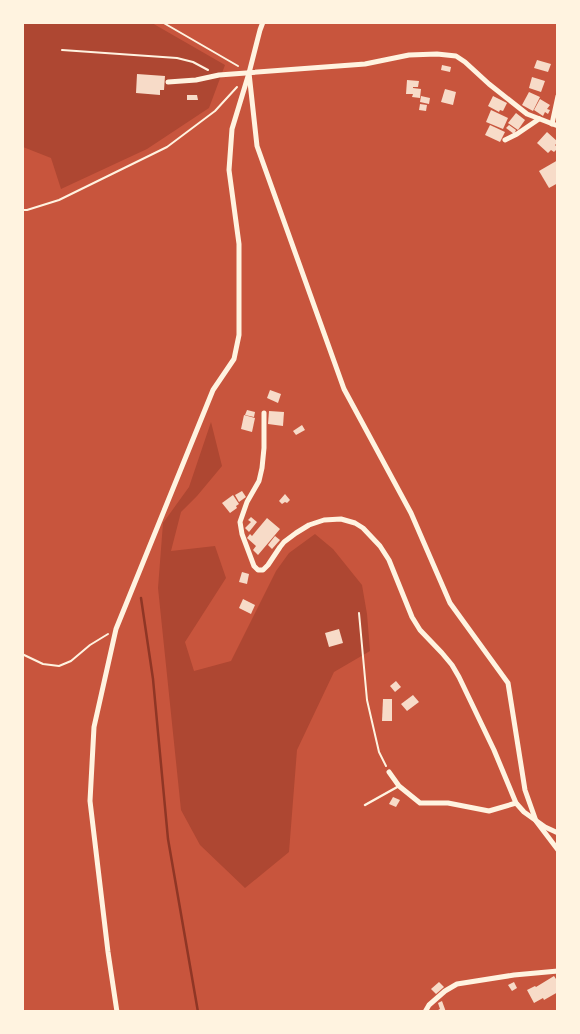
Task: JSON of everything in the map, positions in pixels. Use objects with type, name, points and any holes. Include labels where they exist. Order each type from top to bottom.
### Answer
[{"type":"street","points":[[117,1012],[90,801],[94,727],[116,629],[213,390],[234,358],[239,335],[239,244],[229,170],[232,130],[263,22]]},
{"type":"street","points":[[168,82],[249,73],[365,64],[409,56],[438,54],[456,56],[527,114],[555,125],[558,96]]},
{"type":"street","points":[[249,73],[257,146],[344,389],[411,513],[450,603],[508,683],[525,790],[536,821],[558,850]]},
{"type":"street","points":[[505,140],[538,119]]},
{"type":"street","points":[[264,413],[262,468],[258,481],[246,502],[240,522],[242,534],[254,566],[258,570],[263,570],[284,542],[309,525],[324,520],[341,519],[355,523],[363,528],[380,546],[389,560],[412,617],[420,630],[442,654],[459,677],[494,750],[516,803],[536,821],[558,833]]},
{"type":"street","points":[[389,772],[399,786],[420,803],[448,803],[489,811],[516,803]]},
{"type":"street","points":[[425,1012],[429,1005],[445,991],[457,984],[514,975],[558,971]]},
{"type":"lane","points":[[365,805],[399,786]]},
{"type":"path","points":[[162,22],[249,73]]},
{"type":"path","points":[[62,50],[177,58],[193,62],[220,76]]},
{"type":"path","points":[[22,210],[59,200],[167,147],[215,111],[238,86]]},
{"type":"path","points":[[359,613],[367,700],[379,752],[389,772]]},
{"type":"path","points":[[22,654],[43,664],[59,666],[71,662],[90,645],[116,629]]},
{"type":"shaded area","points":[[22,23],[152,23],[225,65],[209,108],[147,149],[61,189],[51,158],[23,147]]},
{"type":"shaded area","points":[[211,422],[222,466],[181,512],[171,551],[215,546],[226,578],[185,642],[194,671],[231,661],[276,571],[289,553],[315,534],[333,549],[362,585],[370,651],[334,672],[297,750],[289,852],[245,888],[200,845],[181,810],[158,588],[163,523],[189,487]]},
{"type":"building","points":[[537,60],[551,64],[548,72],[534,68]]},
{"type":"building","points":[[442,65],[451,67],[450,72],[441,70]]},
{"type":"building","points":[[137,74],[165,76],[164,90],[160,90],[160,95],[136,93]]},
{"type":"building","points":[[532,77],[545,81],[541,92],[529,88]]},
{"type":"building","points":[[407,80],[419,81],[418,87],[413,88],[421,89],[420,98],[412,97],[413,94],[406,94]]},
{"type":"building","points":[[445,89],[456,92],[453,105],[441,102]]},
{"type":"building","points":[[529,92],[540,97],[533,111],[522,105]]},
{"type":"building","points":[[187,95],[197,95],[198,100],[187,100]]},
{"type":"building","points":[[421,96],[430,98],[429,104],[420,102]]},
{"type":"building","points":[[493,96],[507,103],[503,111],[500,110],[499,112],[488,106]]},
{"type":"building","points":[[540,99],[550,105],[547,109],[550,110],[548,114],[545,112],[543,116],[534,110]]},
{"type":"building","points":[[420,104],[427,105],[426,111],[419,110]]},
{"type":"building","points":[[491,110],[508,118],[503,129],[486,122]]},
{"type":"building","points":[[516,113],[525,120],[518,130],[508,123]]},
{"type":"building","points":[[490,125],[505,132],[500,142],[485,135]]},
{"type":"building","points":[[509,125],[516,130],[514,134],[506,128]]},
{"type":"building","points":[[547,132],[558,142],[555,145],[558,148],[554,152],[551,150],[548,153],[537,143]]},
{"type":"building","points":[[558,160],[558,183],[549,188],[539,171]]},
{"type":"building","points":[[270,390],[281,394],[278,403],[267,398]]},
{"type":"building","points":[[247,410],[255,412],[254,417],[245,415]]},
{"type":"building","points":[[269,411],[284,412],[283,426],[268,424]]},
{"type":"building","points":[[244,415],[255,418],[252,432],[241,429]]},
{"type":"building","points":[[302,425],[305,430],[296,435],[293,431]]},
{"type":"building","points":[[242,491],[246,497],[239,502],[235,495]]},
{"type":"building","points":[[285,494],[290,500],[282,504],[279,501]]},
{"type":"building","points":[[233,495],[239,504],[230,513],[222,503]]},
{"type":"building","points":[[251,517],[257,522],[249,532],[245,528],[251,522],[248,520]]},
{"type":"building","points":[[267,518],[280,529],[258,555],[253,550],[256,546],[247,538],[250,534],[252,536]]},
{"type":"building","points":[[275,536],[280,540],[272,549],[268,545]]},
{"type":"building","points":[[242,572],[249,574],[247,584],[239,582]]},
{"type":"building","points":[[243,599],[255,605],[251,614],[239,608]]},
{"type":"building","points":[[339,629],[343,643],[329,647],[325,633]]},
{"type":"building","points":[[396,681],[401,687],[395,692],[390,686]]},
{"type":"building","points":[[413,695],[419,702],[407,711],[401,704]]},
{"type":"building","points":[[383,699],[392,699],[392,721],[382,721]]},
{"type":"building","points":[[393,797],[400,800],[396,807],[389,804]]},
{"type":"building","points":[[554,976],[558,982],[558,992],[534,1003],[527,990]]},
{"type":"building","points":[[439,982],[444,987],[436,994],[431,989]]},
{"type":"building","points":[[514,982],[517,988],[512,991],[508,985]]},
{"type":"building","points":[[442,1001],[446,1012],[434,1012],[440,1009],[438,1003]]},
{"type":"waterway","points":[[141,598],[153,679],[168,839],[198,1012]]}]
